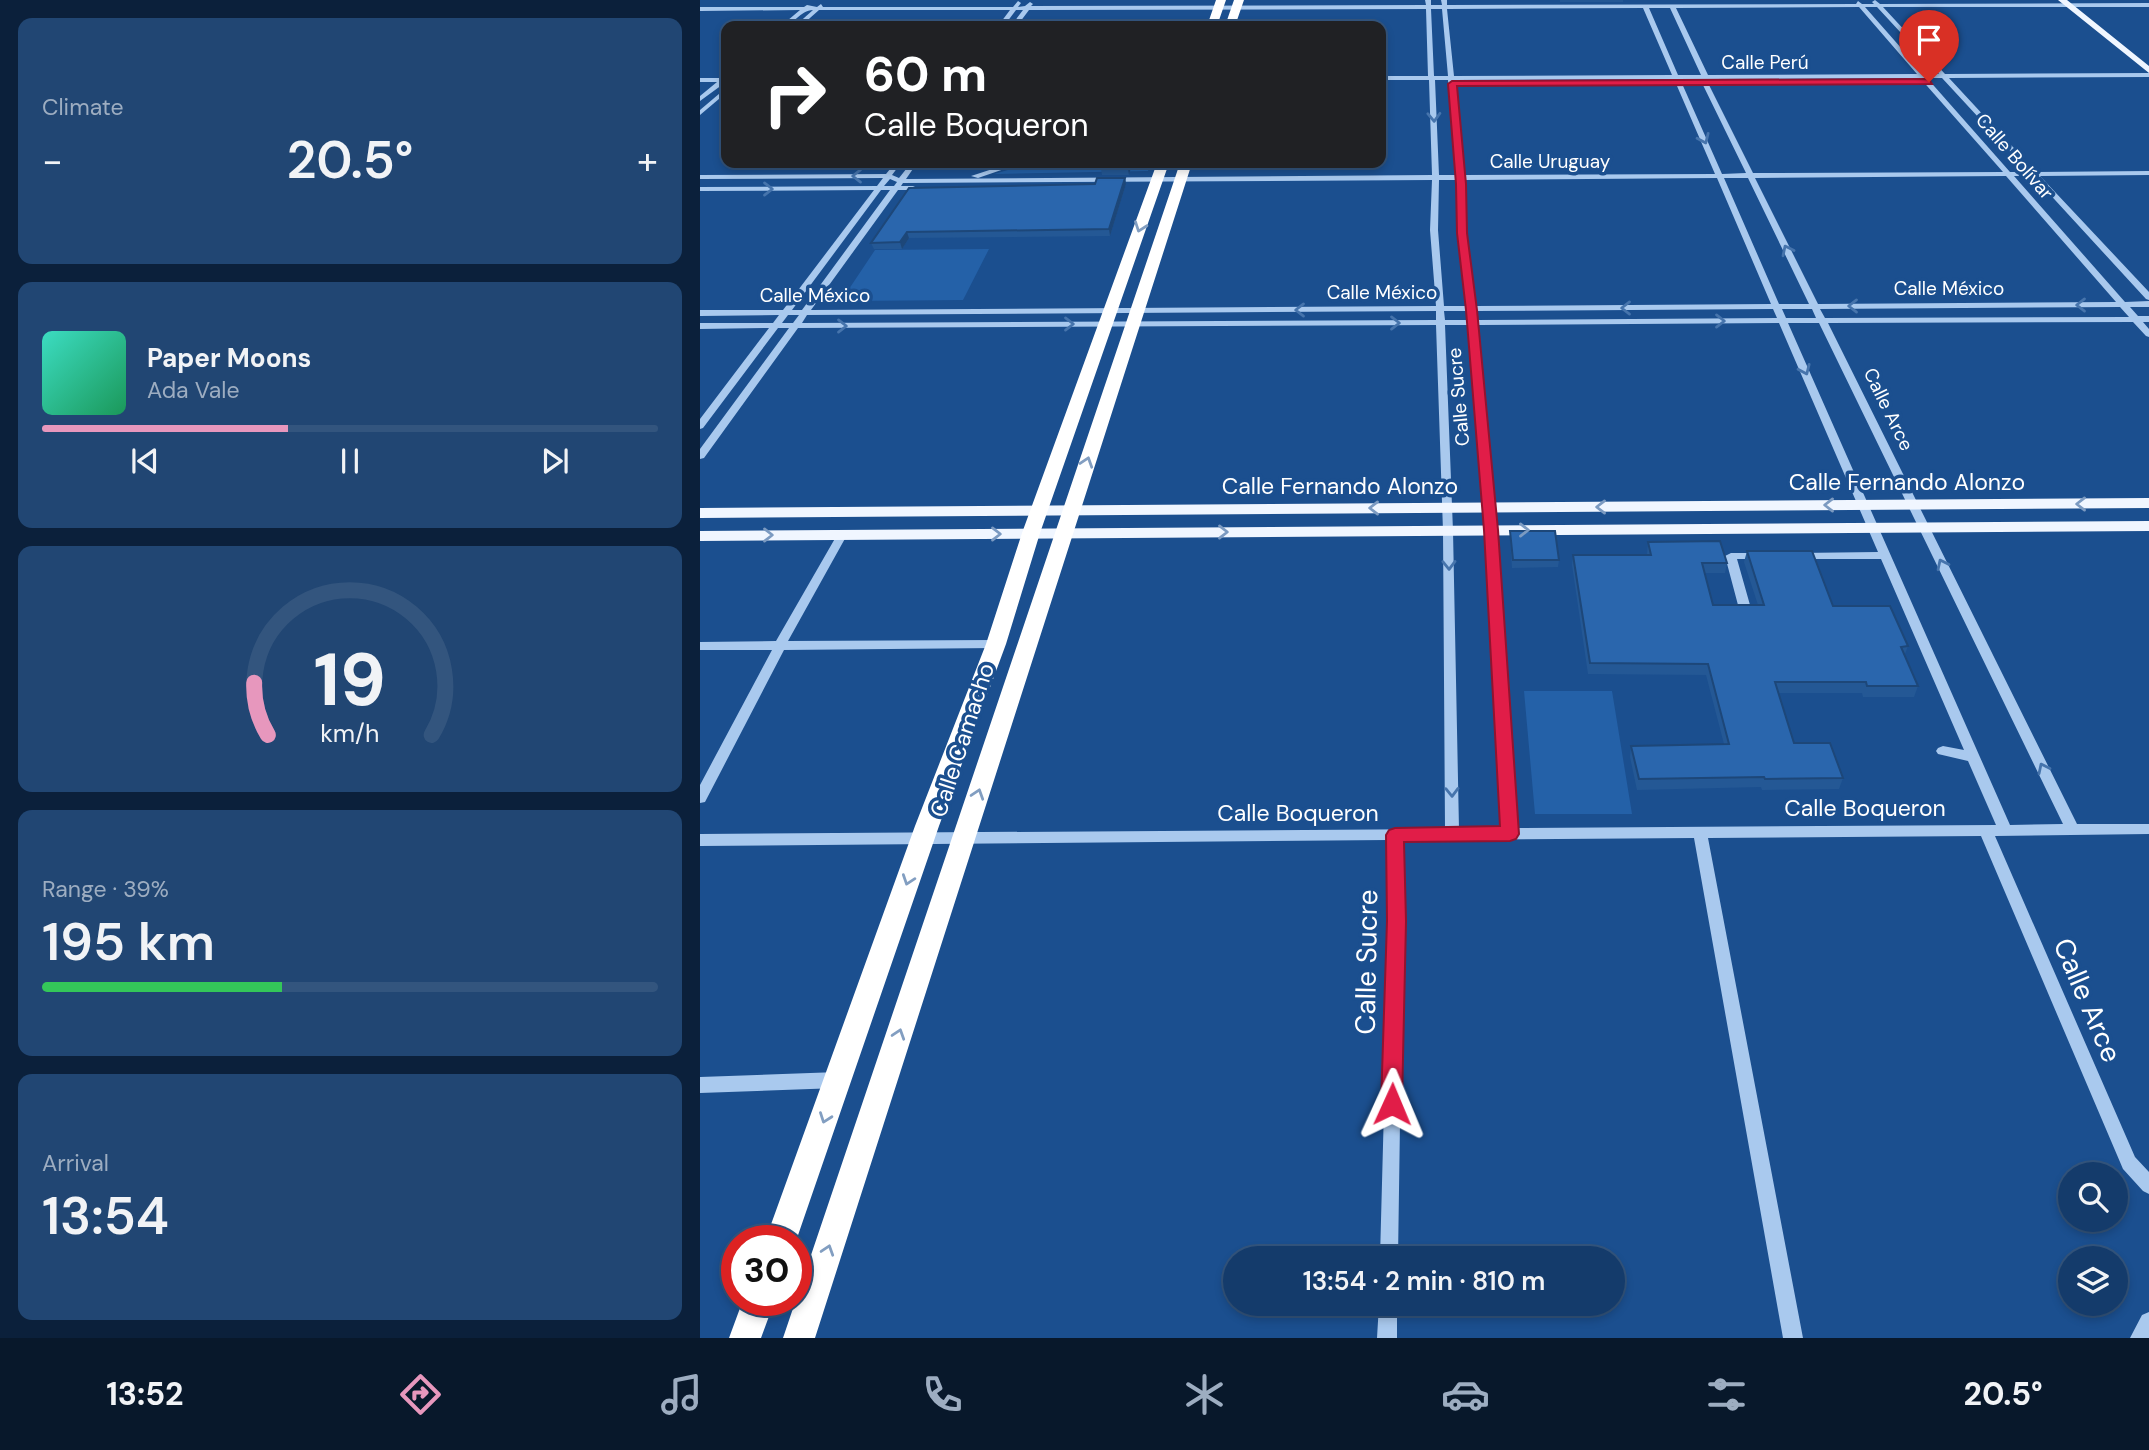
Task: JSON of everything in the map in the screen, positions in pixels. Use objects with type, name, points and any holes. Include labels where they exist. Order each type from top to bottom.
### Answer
[{"type":"highway","name":"Calle Camacho","points":[[799,1338],[1135,317],[1170,176]]},
{"type":"highway","name":"Calle Camacho","points":[[786,1225],[923,838],[996,644],[1031,533],[1108,317],[1170,176]]},
{"type":"highway","points":[[745,1338],[753,1316]]},
{"type":"main road","points":[[2075,5],[2139,48]]},
{"type":"main road","points":[[2075,5],[2149,70]]},
{"type":"main road","name":"Calle Fernando Alonzo","points":[[700,513],[2149,503]]},
{"type":"main road","name":"Calle Fernando Alonzo","points":[[700,536],[2149,526]]},
{"type":"street","points":[[790,21],[815,0]]},
{"type":"street","points":[[804,21],[828,0]]},
{"type":"street","points":[[1005,21],[1021,0]]},
{"type":"street","points":[[1018,21],[1033,0]]},
{"type":"street","points":[[1444,6],[1552,3],[1645,9]]},
{"type":"street","name":"Calle Bolívar","points":[[1861,5],[2149,334]]},
{"type":"street","name":"Calle Bolívar","points":[[1878,5],[2149,297]]},
{"type":"street","points":[[700,12],[1219,6],[1645,9],[2075,5],[2149,8]]},
{"type":"street","name":"Calle Sucre","points":[[1428,6],[1436,181],[1434,230],[1441,323],[1448,508],[1452,834]]},
{"type":"street","name":"Calle Sucre","points":[[1444,6],[1461,181],[1462,233],[1472,309],[1491,530],[1510,834]]},
{"type":"street","name":"Calle Arce","points":[[1673,8],[1752,179],[2073,830]]},
{"type":"street","points":[[1645,9],[2005,830]]},
{"type":"street","name":"Calle Perú","points":[[1948,79],[2149,75]]},
{"type":"street","name":"Calle Perú","points":[[1386,78],[1432,81],[2149,81]]},
{"type":"street","points":[[700,80],[721,83]]},
{"type":"street","name":"Calle Perú","points":[[1386,84],[1432,81]]},
{"type":"street","points":[[700,86],[721,84]]},
{"type":"street","points":[[700,99],[715,86]]},
{"type":"street","points":[[700,113],[721,88]]},
{"type":"street","points":[[700,426],[894,168]]},
{"type":"street","points":[[700,456],[910,168]]},
{"type":"street","points":[[961,180],[1001,168]]},
{"type":"street","name":"Calle Uruguay","points":[[2012,177],[2035,174],[2149,173]]},
{"type":"street","name":"Calle Uruguay","points":[[700,177],[888,176],[898,184],[1170,176]]},
{"type":"street","name":"Calle Uruguay","points":[[700,189],[879,188],[898,184],[961,180],[1170,176],[1436,181],[2012,177],[2042,180],[2149,180]]},
{"type":"street","name":"Calle México","points":[[700,326],[795,326],[1440,309],[2149,304]]},
{"type":"street","name":"Calle México","points":[[700,313],[805,312],[1441,323],[2149,319]]},
{"type":"street","points":[[700,798],[780,645],[842,535]]},
{"type":"street","points":[[1783,556],[1885,555]]},
{"type":"street","points":[[1744,605],[1731,556],[1770,556]]},
{"type":"street","points":[[700,646],[996,644]]},
{"type":"street","points":[[1943,751],[1973,757]]},
{"type":"street","name":"Calle Boqueron","points":[[700,839],[2149,829]]},
{"type":"street","name":"Calle Arce","points":[[1986,830],[2129,1163],[2149,1185]]},
{"type":"street","points":[[1700,832],[1793,1338]]},
{"type":"street","name":"Calle Sucre","points":[[1389,1246],[1396,921],[1395,835]]},
{"type":"street","points":[[700,1085],[838,1080]]},
{"type":"street","points":[[1387,1338],[1388,1316]]},
{"type":"street","points":[[2140,1338],[2149,1322]]},
{"type":"shaded area","points":[[1015,168],[1149,168],[1148,171],[994,174]]},
{"type":"shaded area","points":[[989,249],[963,300],[841,301],[875,250]]},
{"type":"shaded area","points":[[1524,691],[1612,691],[1632,814],[1535,814]]},
{"type":"building","points":[[1097,178],[1125,178],[1109,229],[907,232],[900,242],[871,243],[909,188],[1095,184]]},
{"type":"building","points":[[1510,531],[1555,531],[1559,560],[1513,560]]},
{"type":"building","points":[[1720,541],[1727,563],[1702,563],[1713,605],[1764,605],[1747,551],[1812,551],[1833,606],[1890,606],[1908,646],[1901,647],[1918,686],[1867,686],[1866,682],[1775,682],[1794,743],[1830,743],[1843,778],[1639,779],[1631,746],[1729,744],[1708,664],[1590,663],[1573,555],[1651,555],[1648,542]]},
{"type":"route","points":[[1392,1104],[1395,835],[1510,834],[1491,530],[1472,310],[1462,233],[1461,184],[1452,84],[1929,82]]}]
